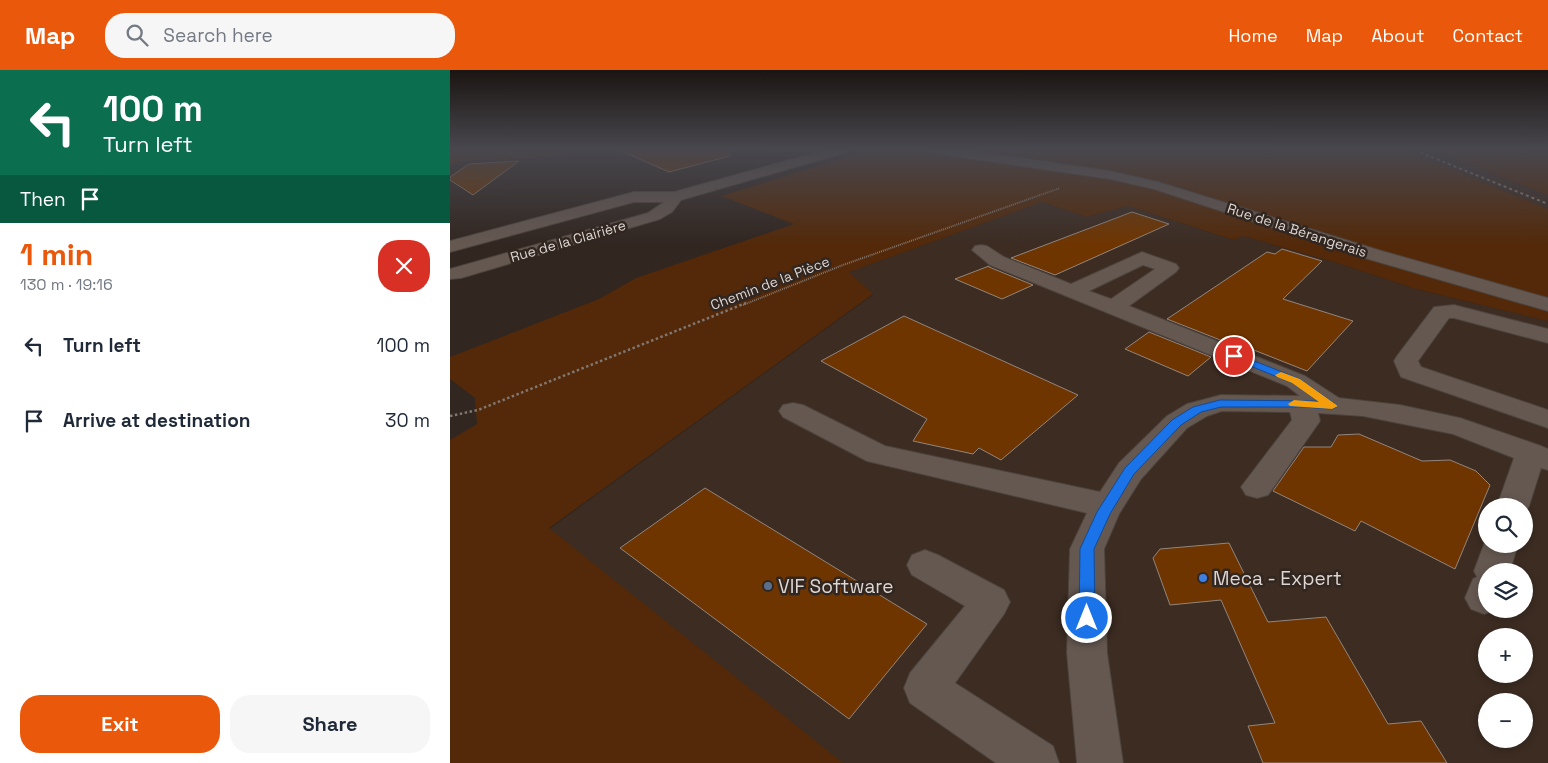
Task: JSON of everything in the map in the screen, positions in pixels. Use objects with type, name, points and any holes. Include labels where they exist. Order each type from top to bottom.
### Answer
[{"type":"street","name":"Rue de la Clairière","points":[[450,247],[607,204],[634,198],[674,197],[733,180]]},
{"type":"street","name":"Rue de la Bérangerais","points":[[1131,180],[1158,186],[1375,254],[1548,305]]},
{"type":"street","name":"Rue de la Clairière","points":[[451,272],[654,216],[668,206],[674,197]]},
{"type":"street","points":[[982,250],[997,261],[1296,381],[1332,406]]},
{"type":"street","points":[[1072,291],[1142,258],[1169,268],[1113,308]]},
{"type":"street","points":[[1548,336],[1482,318],[1454,312],[1442,312],[1406,361],[1410,372],[1548,419]]},
{"type":"street","points":[[1460,427],[1473,394]]},
{"type":"street","points":[[1100,763],[1087,653],[1087,549],[1108,506],[1130,471],[1176,422],[1197,410],[1220,403],[1302,404],[1400,414],[1460,427],[1539,456],[1518,498]]},
{"type":"street","points":[[1257,488],[1306,421],[1302,404]]},
{"type":"street","points":[[793,411],[877,454],[1108,506]]},
{"type":"street","points":[[926,565],[991,602],[925,688],[1036,763]]},
{"type":"path","name":"Chemin de la Pièce","points":[[450,416],[478,410],[729,309],[935,231],[1083,180]]},
{"type":"shaded area","points":[[772,180],[1478,180],[1548,209],[1548,321],[1416,289],[1334,262],[1243,236],[1234,240],[1128,206],[1087,217],[1042,202],[849,272],[873,294],[549,528],[843,763],[450,763],[450,440],[477,424],[475,398],[450,379],[450,357],[599,299],[636,278],[794,224],[721,196]]},
{"type":"shaded area","points":[[1478,180],[1511,180],[1548,195],[1548,209]]},
{"type":"shaded area","points":[[1511,180],[1548,180],[1548,195]]},
{"type":"shaded area","points":[[1042,202],[1087,217],[1128,206],[1233,240],[1243,236],[1334,262],[1416,289],[1548,321],[1548,763],[450,763],[450,601],[873,295],[848,272]]},
{"type":"building","points":[[451,180],[493,180],[473,195]]},
{"type":"building","points":[[1132,212],[1169,224],[1055,275],[1011,258]]},
{"type":"building","points":[[1282,249],[1322,261],[1283,299],[1353,321],[1307,371],[1231,341],[1228,343],[1167,319],[1267,252],[1275,254]]},
{"type":"building","points":[[989,266],[1033,285],[1002,299],[955,279]]},
{"type":"building","points":[[904,316],[1078,395],[1001,460],[979,448],[973,454],[913,441],[927,419],[821,361]]},
{"type":"building","points":[[1149,332],[1211,357],[1188,376],[1125,349]]},
{"type":"building","points":[[1359,434],[1422,461],[1450,460],[1476,471],[1490,485],[1485,498],[1478,498],[1478,514],[1455,569],[1361,521],[1355,531],[1273,491],[1304,447],[1331,447],[1338,435]]},
{"type":"building","name":"VIF Software","points":[[705,488],[927,624],[849,719],[620,548]]},
{"type":"building","points":[[1229,543],[1268,622],[1326,617],[1388,724],[1421,721],[1447,763],[1263,763],[1248,726],[1275,723],[1221,600],[1170,605],[1153,558],[1160,549]]},
{"type":"railway","points":[[1489,180],[1548,204]]},
{"type":"slow traffic","points":[[1281,375],[1296,381],[1332,406],[1294,404]]},
{"type":"place","name":"Meca - Expert","points":[[1203,578]]},
{"type":"place","name":"VIF Software","points":[[768,586]]},
{"type":"route","points":[[1087,618],[1087,549],[1104,512],[1130,471],[1176,422],[1197,410],[1220,403],[1332,406],[1296,381],[1234,356]]}]
